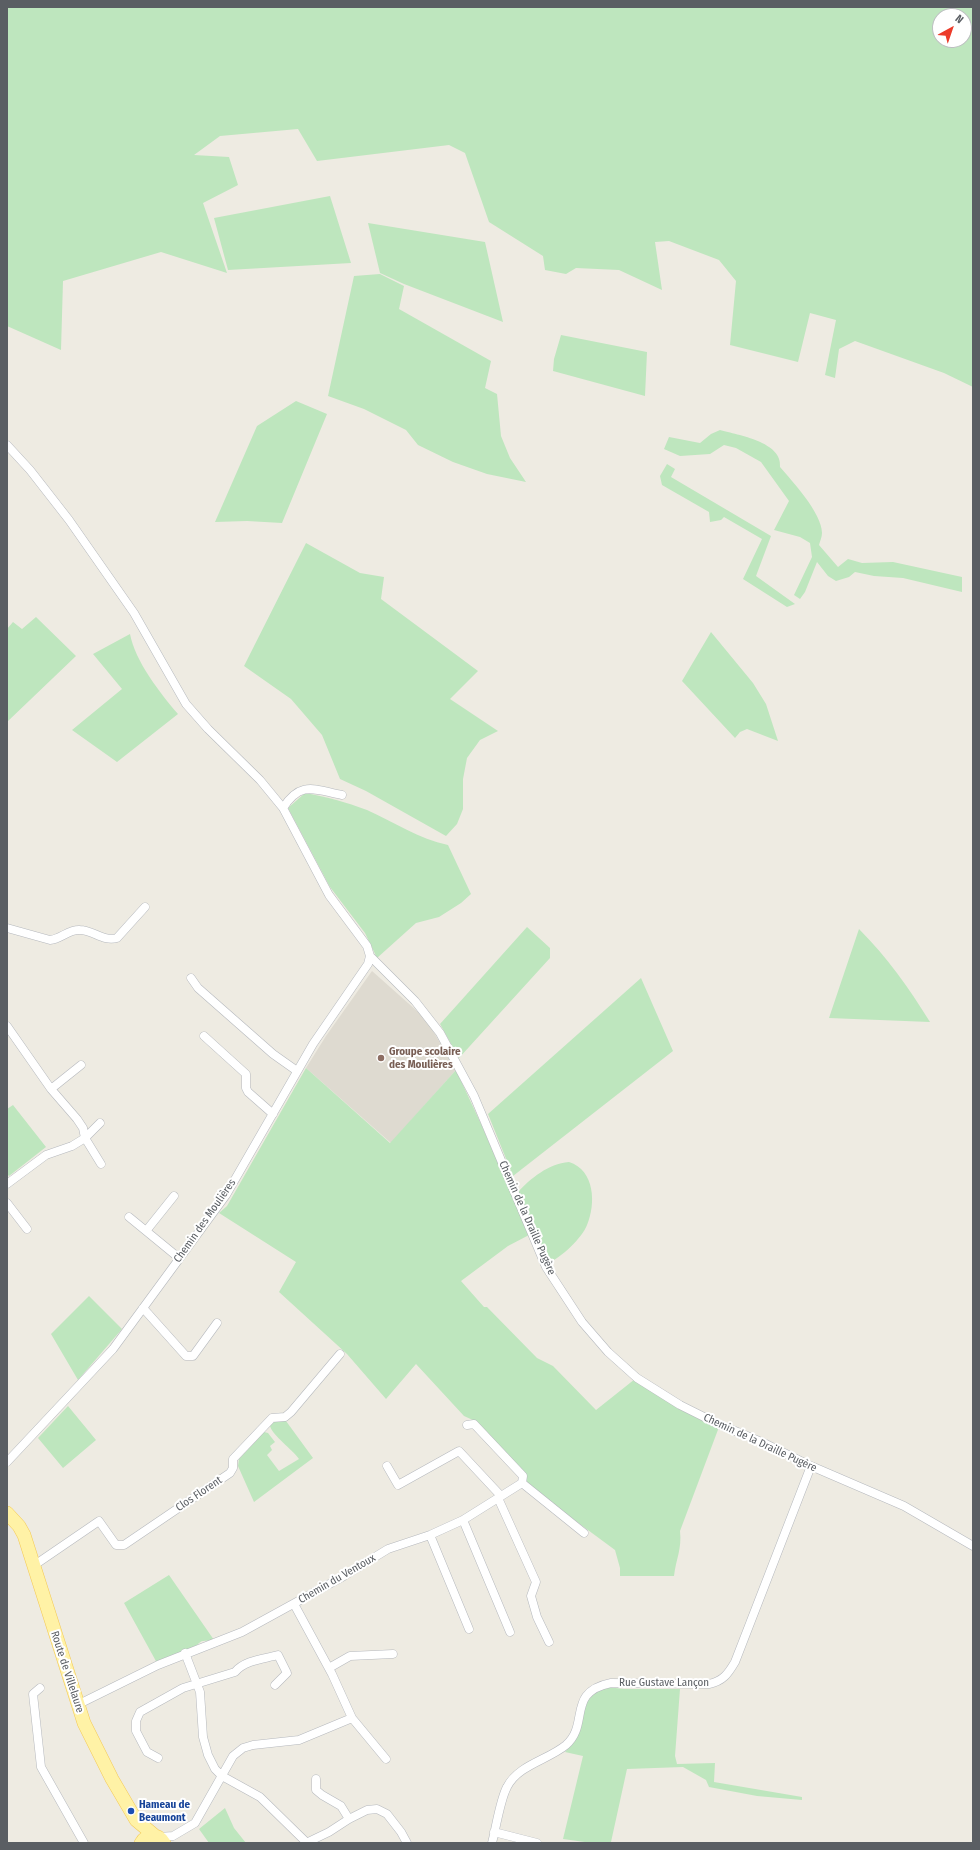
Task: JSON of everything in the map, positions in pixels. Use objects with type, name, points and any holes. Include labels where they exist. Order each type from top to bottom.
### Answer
[{"type":"main road","name":"Route de Villelaure","points":[[7,1505],[10,1515],[24,1535],[34,1563],[84,1723],[136,1820],[141,1843]]},
{"type":"main road","name":"Route de Villelaure","points":[[136,1820],[163,1839]]},
{"type":"main road","points":[[141,1843],[146,1837],[163,1839]]},
{"type":"street","name":"Chemin de la Draille Pugère","points":[[7,445],[30,470],[69,520],[134,613],[186,704],[208,729],[260,780],[283,808],[329,895],[367,946],[370,956],[415,1001],[440,1034],[474,1096],[546,1267],[582,1322],[608,1352],[638,1378],[680,1405],[811,1466],[904,1506],[973,1546]]},
{"type":"street","points":[[283,808],[294,793],[305,789],[342,796]]},
{"type":"street","points":[[7,928],[50,940],[55,940],[74,930],[82,930],[111,939],[117,938],[145,907]]},
{"type":"street","name":"Chemin des Moulières","points":[[7,1462],[113,1349],[226,1195],[313,1044],[368,964],[370,956]]},
{"type":"street","points":[[191,978],[198,988],[273,1054],[298,1071]]},
{"type":"street","points":[[7,1026],[51,1089],[77,1119],[83,1128],[85,1138],[101,1164]]},
{"type":"street","points":[[204,1036],[246,1074],[246,1088],[248,1092],[273,1114]]},
{"type":"street","points":[[51,1089],[81,1065]]},
{"type":"street","points":[[7,1184],[46,1156],[72,1146],[85,1138],[100,1123]]},
{"type":"street","points":[[146,1231],[174,1196]]},
{"type":"street","points":[[8,1207],[28,1229]]},
{"type":"street","points":[[129,1217],[179,1258]]},
{"type":"street","points":[[143,1308],[186,1356],[193,1356],[216,1323]]},
{"type":"street","name":"Clos Florent","points":[[34,1563],[39,1562],[99,1521],[116,1545],[124,1545],[230,1473],[233,1468],[233,1459],[272,1418],[285,1417],[340,1354]]},
{"type":"street","points":[[467,1425],[474,1424],[523,1476],[522,1483],[584,1533]]},
{"type":"street","points":[[387,1466],[398,1485],[459,1451],[500,1497],[536,1582],[531,1596],[537,1617],[549,1642]]},
{"type":"street","name":"Rue Gustave Lançon","points":[[492,1843],[507,1786],[519,1773],[566,1745],[573,1735],[583,1700],[589,1692],[597,1686],[610,1683],[709,1684],[719,1682],[728,1674],[735,1662],[811,1466]]},
{"type":"street","name":"Chemin du Ventoux","points":[[77,1704],[185,1653],[242,1632],[344,1576],[388,1548],[430,1535],[463,1520],[522,1483]]},
{"type":"street","points":[[463,1520],[510,1632]]},
{"type":"street","points":[[430,1535],[469,1629]]},
{"type":"street","points":[[294,1604],[329,1668],[352,1718],[386,1759]]},
{"type":"street","points":[[185,1653],[200,1692],[203,1737],[208,1755],[215,1769],[222,1776],[260,1797],[306,1842],[329,1832],[349,1819],[367,1810],[377,1809],[382,1810],[401,1832],[407,1843]]},
{"type":"street","points":[[329,1668],[350,1656],[393,1654]]},
{"type":"street","points":[[158,1758],[147,1752],[136,1731],[135,1725],[138,1716],[144,1710],[183,1688],[235,1672],[239,1667],[250,1662],[278,1655],[287,1673],[275,1685]]},
{"type":"street","points":[[40,1688],[33,1694],[41,1767],[84,1843]]},
{"type":"street","points":[[163,1839],[195,1823],[233,1756],[243,1748],[254,1745],[299,1740],[327,1730],[352,1718]]},
{"type":"street","points":[[316,1779],[316,1790],[341,1806],[349,1819]]},
{"type":"street","points":[[494,1832],[537,1843]]},
{"type":"shaded area","name":"Groupe scolaire des Moulières","points":[[372,971],[426,1019],[456,1070],[391,1143],[306,1068],[326,1036]]},
{"type":"green space","points":[[7,7],[973,7],[973,387],[944,373],[855,341],[839,349],[835,378],[825,375],[836,320],[810,313],[798,362],[730,345],[736,281],[719,260],[669,241],[655,242],[662,290],[619,270],[576,268],[566,274],[545,270],[543,256],[489,222],[465,153],[449,145],[317,161],[298,129],[220,136],[194,155],[229,157],[238,185],[203,203],[227,273],[161,252],[63,281],[61,350],[7,326]]},
{"type":"green space","points":[[330,196],[351,263],[228,270],[214,218]]},
{"type":"green space","points":[[368,223],[485,242],[503,322],[404,284],[380,273]]},
{"type":"green space","points":[[380,274],[404,286],[399,309],[491,361],[485,388],[497,394],[501,436],[510,458],[526,482],[487,474],[453,462],[418,445],[406,430],[364,409],[328,396],[354,276]]},
{"type":"green space","points":[[561,335],[647,352],[645,396],[553,371],[554,359]]},
{"type":"green space","points":[[296,401],[327,414],[282,523],[247,521],[215,522],[257,426]]},
{"type":"green space","points":[[720,430],[748,437],[758,441],[774,451],[779,458],[780,467],[806,498],[817,516],[821,525],[822,533],[819,545],[838,567],[848,559],[862,563],[893,562],[962,577],[962,592],[903,578],[874,576],[855,572],[849,577],[836,581],[828,576],[817,562],[805,592],[800,599],[794,595],[812,557],[810,543],[800,537],[774,530],[789,501],[761,462],[736,448],[724,445],[710,454],[680,456],[664,449],[669,437],[700,443],[711,434]]},
{"type":"green space","points":[[667,464],[675,469],[671,477],[771,536],[756,576],[795,604],[787,607],[743,579],[762,539],[724,517],[721,520],[710,522],[709,512],[662,485],[660,476]]},
{"type":"green space","points":[[306,543],[360,573],[384,577],[381,599],[478,671],[450,699],[498,731],[480,740],[467,758],[463,779],[463,809],[457,824],[446,836],[366,791],[340,779],[322,735],[291,699],[244,666]]},
{"type":"green space","points":[[36,617],[76,656],[7,722],[7,629],[13,622],[22,629]]},
{"type":"green space","points":[[711,632],[753,683],[766,704],[778,741],[747,729],[740,732],[735,738],[682,681]]},
{"type":"green space","points":[[130,634],[137,655],[149,676],[178,714],[117,762],[72,730],[122,689],[93,654]]},
{"type":"green space","points":[[305,793],[359,807],[427,839],[448,845],[471,894],[461,903],[439,917],[416,923],[377,958],[365,933],[330,887],[288,808]]},
{"type":"green space","points":[[527,927],[550,948],[550,958],[459,1058],[440,1024]]},
{"type":"green space","points":[[859,929],[897,973],[930,1022],[829,1018]]},
{"type":"green space","points":[[641,978],[673,1051],[513,1176],[488,1114]]},
{"type":"green space","points":[[306,1068],[390,1143],[456,1070],[529,1235],[508,1246],[461,1281],[484,1307],[487,1307],[537,1358],[553,1366],[596,1410],[635,1379],[719,1427],[680,1531],[680,1549],[674,1576],[620,1576],[620,1568],[615,1550],[527,1485],[526,1476],[475,1421],[464,1416],[416,1364],[386,1399],[347,1354],[279,1292],[296,1262],[219,1213],[227,1206]]},
{"type":"green space","points":[[13,1105],[46,1147],[9,1176],[7,1174],[7,1109]]},
{"type":"green space","points":[[569,1162],[578,1166],[584,1172],[588,1180],[592,1198],[590,1217],[581,1236],[559,1257],[548,1263],[517,1193],[540,1173],[561,1163]]},
{"type":"green space","points":[[89,1296],[122,1329],[78,1380],[51,1334]]},
{"type":"green space","points":[[68,1406],[96,1440],[63,1468],[38,1438]]},
{"type":"green space","points":[[275,1420],[286,1421],[313,1458],[254,1502],[238,1466],[239,1459],[264,1432],[268,1433],[275,1442],[270,1446],[272,1450],[267,1455],[279,1471],[299,1459],[272,1430],[270,1426]]},
{"type":"green space","points":[[169,1575],[214,1640],[202,1641],[196,1647],[157,1663],[124,1603]]},
{"type":"green space","points":[[598,1686],[624,1689],[680,1689],[675,1756],[677,1764],[715,1763],[714,1782],[802,1797],[802,1800],[757,1796],[709,1787],[706,1780],[683,1767],[627,1769],[611,1842],[614,1843],[592,1843],[563,1839],[583,1756],[565,1752],[577,1734],[587,1702]]},
{"type":"green space","points":[[225,1808],[234,1828],[246,1843],[209,1843],[199,1829]]},
{"type":"place","name":"Groupe scolaire des Moulières","points":[[381,1058]]},
{"type":"place","name":"Hameau de Beaumont","points":[[131,1811]]}]
